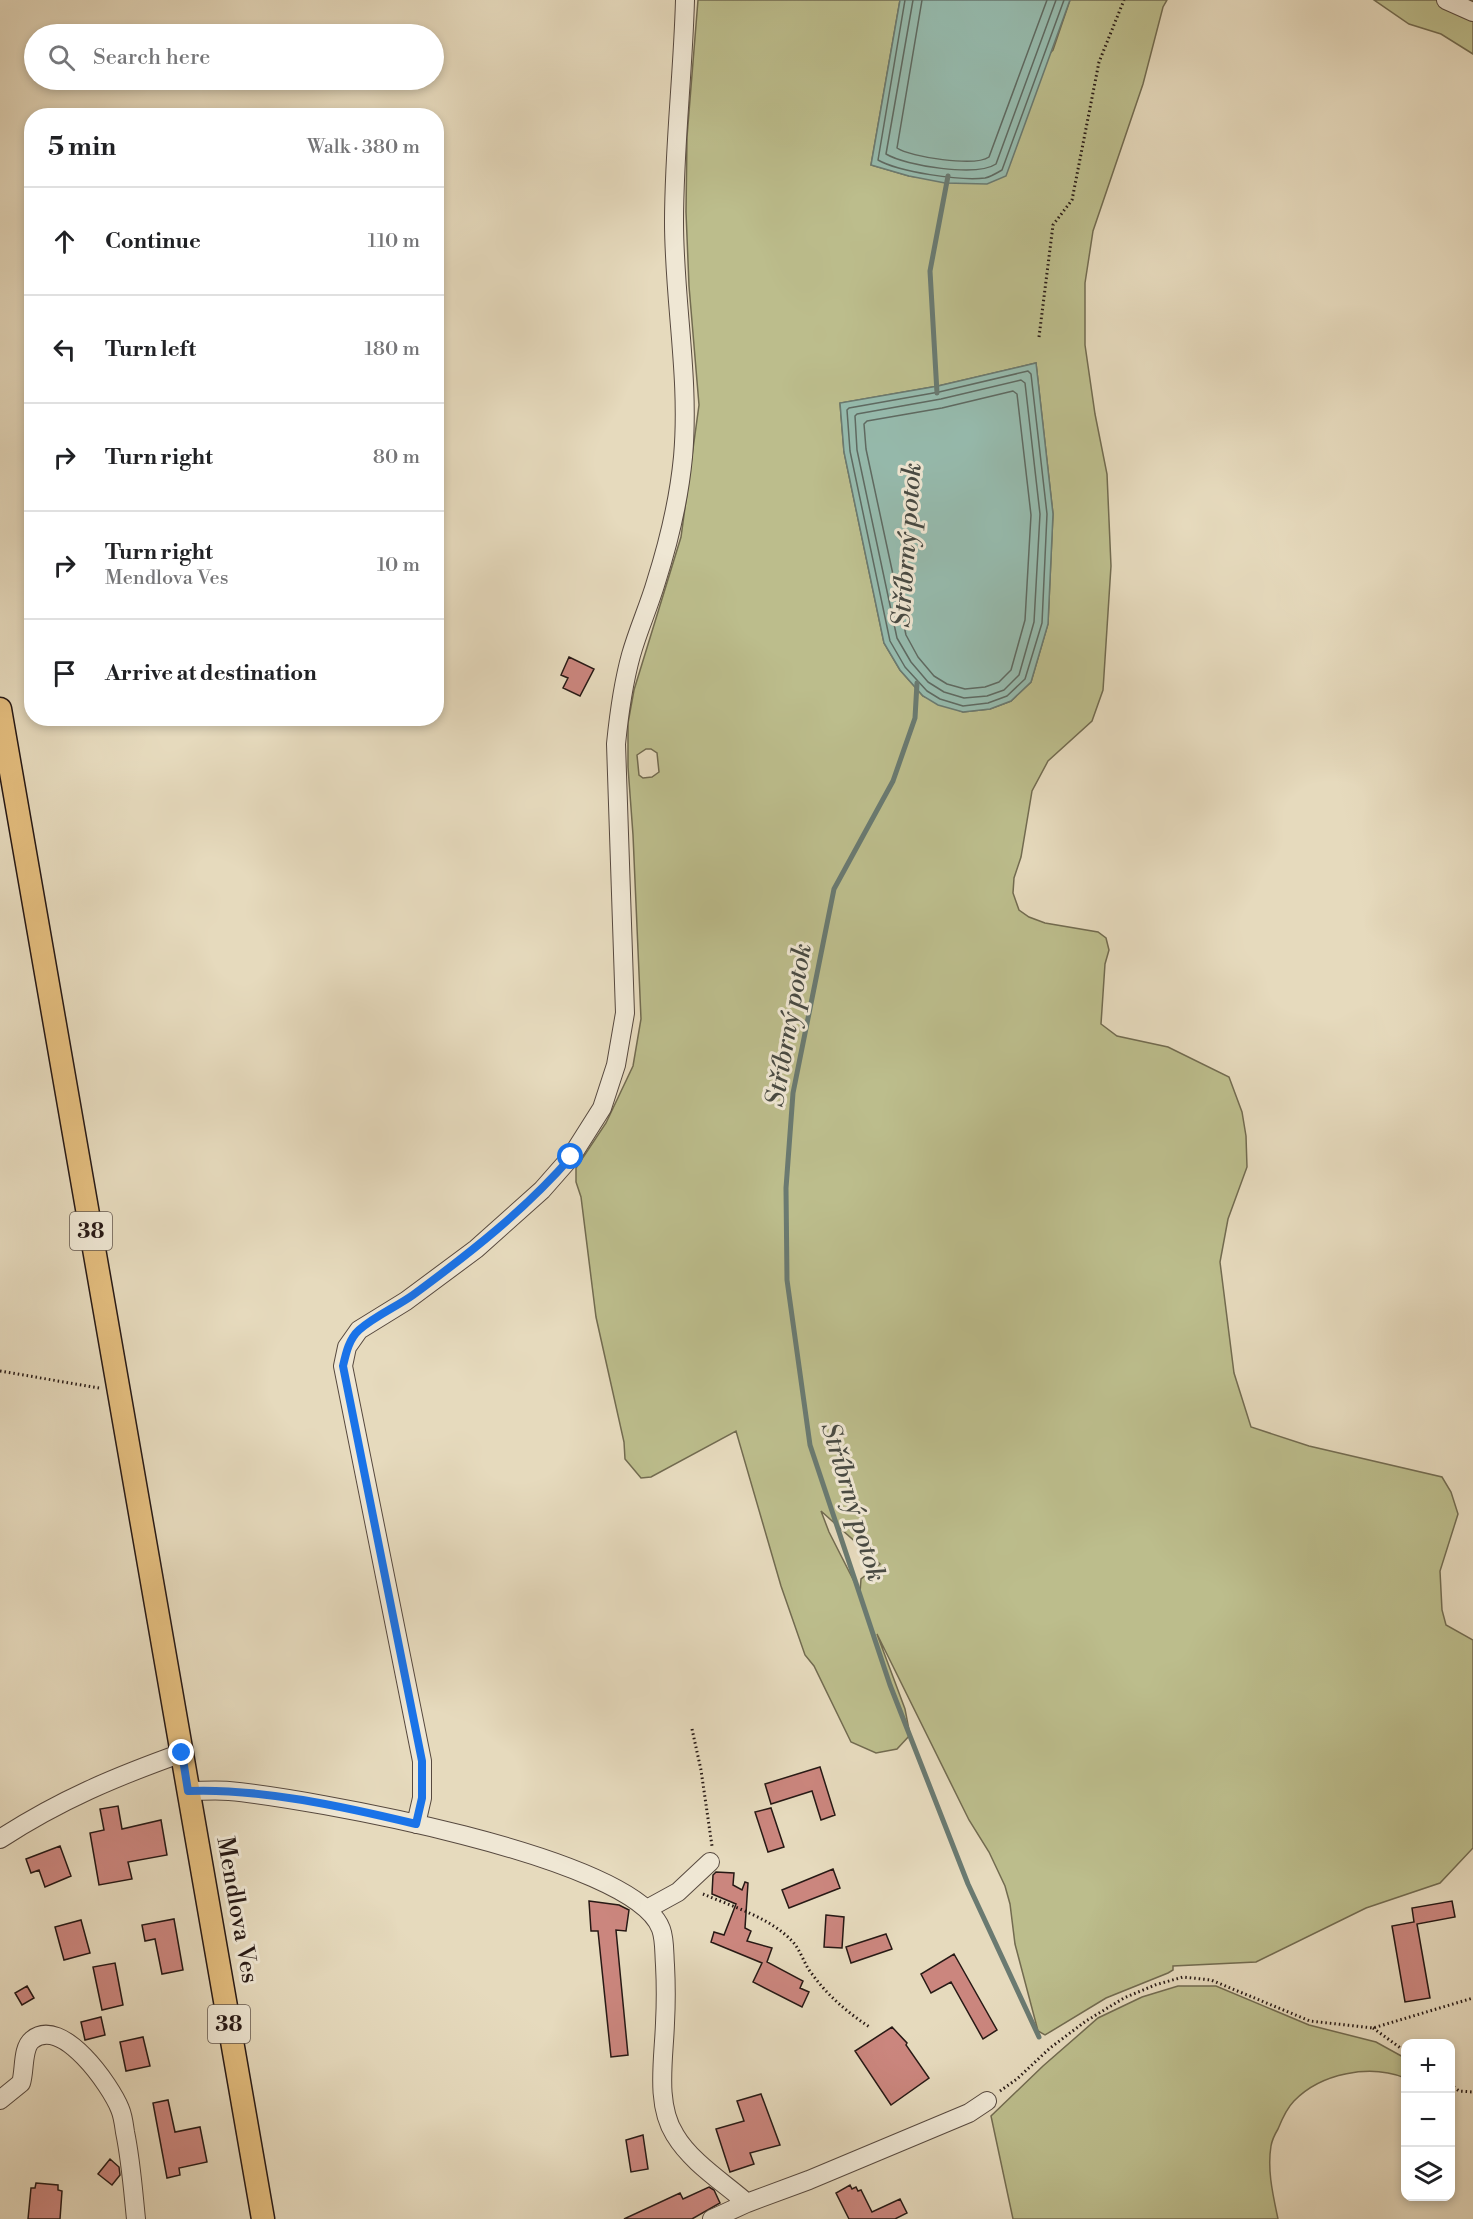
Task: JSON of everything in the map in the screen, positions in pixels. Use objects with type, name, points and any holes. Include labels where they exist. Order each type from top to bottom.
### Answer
[{"type":"main road","name":"38","points":[[0,709],[182,1753]]},
{"type":"main road","name":"Mendlova Ves","points":[[182,1753],[263,2219]]},
{"type":"street","points":[[416,1824],[422,1798],[422,1761],[343,1366],[347,1347],[359,1330],[406,1301],[476,1249],[542,1190],[571,1157],[602,1108],[616,1065],[625,1013],[616,744],[620,705],[632,654],[667,547],[678,493],[685,419],[685,372],[674,223],[675,175],[684,61],[685,0]]},
{"type":"street","points":[[1446,0],[1473,12]]},
{"type":"street","points":[[0,1839],[95,1785],[182,1753]]},
{"type":"street","points":[[188,1791],[229,1791],[276,1797],[373,1814],[477,1838],[592,1876],[647,1909],[654,1915],[661,1928],[664,1944],[666,1993],[663,2086],[669,2125],[687,2150],[747,2203]]},
{"type":"street","points":[[647,1909],[685,1887],[710,1862]]},
{"type":"street","points":[[0,2100],[21,2084],[26,2050],[31,2040],[42,2035],[53,2034],[68,2042],[98,2073],[121,2110],[130,2160],[136,2219]]},
{"type":"street","points":[[712,2219],[969,2113],[987,2101]]},
{"type":"path","points":[[1039,337],[1053,225],[1072,200],[1099,63],[1124,0]]},
{"type":"path","points":[[0,1371],[118,1391]]},
{"type":"path","points":[[692,1729],[702,1770],[710,1821],[712,1843],[710,1862]]},
{"type":"path","points":[[685,1887],[759,1919],[789,1938],[800,1950],[810,1972],[824,1989],[853,2016],[871,2028]]},
{"type":"path","points":[[987,2101],[1086,2021],[1124,1998],[1155,1985],[1183,1977],[1211,1980],[1310,2021],[1373,2028],[1473,1998]]},
{"type":"path","points":[[1373,2028],[1401,2048]]},
{"type":"path","points":[[1455,2088],[1460,2091],[1473,2092]]},
{"type":"green space","points":[[698,0],[900,0],[871,165],[924,178],[1053,50],[1070,0],[1167,0],[1163,7],[1143,84],[1093,231],[1085,283],[1085,345],[1107,474],[1111,566],[1103,690],[1092,721],[1048,761],[1032,791],[1013,893],[1019,910],[1029,917],[1045,923],[1098,932],[1106,938],[1109,950],[1105,964],[1101,1024],[1117,1036],[1168,1047],[1229,1077],[1242,1112],[1246,1136],[1247,1167],[1228,1219],[1220,1262],[1234,1373],[1251,1427],[1309,1446],[1442,1477],[1451,1492],[1458,1514],[1440,1571],[1442,1610],[1446,1625],[1473,1640],[1473,1848],[1440,1883],[1366,1908],[1256,1962],[1173,1966],[1173,1970],[1168,1973],[1106,1998],[1045,2035],[1038,2031],[1015,1944],[1010,1904],[1005,1886],[989,1852],[969,1820],[877,1634],[905,1709],[910,1735],[897,1749],[876,1753],[851,1742],[814,1666],[805,1655],[781,1586],[736,1431],[651,1477],[641,1478],[625,1459],[624,1442],[596,1317],[581,1197],[576,1182],[576,1168],[606,1123],[633,1066],[641,1019],[628,767],[628,723],[634,690],[681,537],[699,405],[689,286],[686,212],[687,137]],"holes":[[[1036,363],[1053,514],[1048,624],[1031,682],[1011,701],[990,709],[963,712],[923,696],[900,670],[884,643],[844,452],[840,403],[938,386]],[[646,749],[657,753],[659,772],[652,777],[643,778],[639,775],[637,755]],[[821,1511],[880,1564],[861,1579],[860,1593]]]},
{"type":"green space","points":[[1374,0],[1473,0],[1473,54],[1441,34],[1409,24]]},
{"type":"green space","points":[[1178,1986],[1216,1986],[1309,2025],[1376,2042],[1401,2056],[1401,2077],[1377,2072],[1346,2074],[1305,2091],[1291,2104],[1271,2146],[1270,2173],[1278,2219],[1013,2219],[991,2116],[1098,2018],[1142,1997]]},
{"type":"water","points":[[900,0],[1070,0],[1006,176],[987,184],[945,183],[871,165]]},
{"type":"water","points":[[1036,363],[1053,514],[1048,624],[1031,682],[1011,701],[990,709],[963,712],[938,705],[923,696],[900,670],[884,643],[844,452],[840,403],[938,386]]},
{"type":"building","points":[[569,657],[594,669],[580,696],[563,688],[568,678],[561,675]]},
{"type":"building","points":[[820,1767],[835,1815],[821,1820],[812,1791],[771,1804],[765,1784]]},
{"type":"building","points":[[118,1806],[122,1829],[161,1820],[167,1855],[128,1862],[132,1879],[99,1885],[90,1833],[104,1830],[100,1809]]},
{"type":"building","points":[[771,1808],[784,1847],[768,1852],[755,1812]]},
{"type":"building","points":[[60,1846],[71,1876],[45,1887],[39,1870],[31,1873],[26,1859]]},
{"type":"building","points":[[833,1869],[840,1888],[789,1908],[782,1890]]},
{"type":"building","points":[[716,1872],[734,1873],[733,1885],[742,1890],[745,1882],[748,1883],[745,1928],[751,1931],[747,1941],[772,1948],[767,1962],[803,1981],[800,1988],[809,1992],[802,2007],[753,1982],[762,1963],[711,1942],[714,1932],[724,1935],[736,1904],[712,1894],[713,1875]]},
{"type":"building","points":[[589,1901],[619,1905],[629,1910],[626,1931],[616,1930],[628,2055],[611,2057],[598,1931],[591,1931]]},
{"type":"building","points":[[1452,1901],[1455,1917],[1417,1924],[1430,1998],[1405,2002],[1392,1926],[1414,1922],[1412,1908]]},
{"type":"building","points":[[826,1915],[844,1917],[842,1948],[824,1947]]},
{"type":"building","points":[[174,1919],[183,1970],[162,1974],[155,1939],[145,1941],[142,1925]]},
{"type":"building","points":[[81,1920],[90,1953],[64,1960],[55,1927]]},
{"type":"building","points":[[886,1934],[892,1949],[851,1963],[846,1947]]},
{"type":"building","points":[[954,1954],[997,2030],[983,2039],[951,1982],[931,1993],[921,1974]]},
{"type":"building","points":[[115,1963],[123,2005],[102,2010],[93,1967]]},
{"type":"building","points":[[27,1986],[34,1998],[22,2005],[15,1993]]},
{"type":"building","points":[[101,2017],[105,2035],[85,2040],[81,2022]]},
{"type":"building","points":[[892,2027],[907,2043],[906,2045],[929,2078],[891,2105],[855,2051]]},
{"type":"building","points":[[143,2037],[150,2066],[126,2071],[120,2042]]},
{"type":"building","points":[[761,2094],[780,2145],[750,2153],[754,2164],[730,2172],[716,2129],[744,2121],[737,2101]]},
{"type":"building","points":[[168,2100],[175,2132],[200,2127],[207,2162],[179,2168],[180,2175],[167,2178],[153,2103]]},
{"type":"building","points":[[643,2135],[648,2169],[631,2172],[626,2140]]},
{"type":"building","points":[[110,2159],[119,2167],[120,2175],[112,2185],[98,2174]]},
{"type":"building","points":[[36,2183],[58,2185],[58,2190],[62,2191],[60,2219],[28,2219],[31,2188],[35,2188]]},
{"type":"building","points":[[850,2185],[852,2189],[856,2187],[858,2191],[861,2190],[872,2212],[900,2199],[907,2213],[895,2219],[849,2219],[836,2193]]},
{"type":"building","points":[[709,2187],[714,2190],[720,2203],[692,2219],[624,2219],[680,2193],[683,2199]]},
{"type":"waterway","name":"Stříbrný potok","points":[[937,393],[930,271],[948,176]]},
{"type":"waterway","name":"Stříbrný potok","points":[[917,683],[915,718],[893,781],[834,889],[793,1093],[786,1188],[787,1280],[810,1445],[890,1685],[968,1884],[1039,2037]]},
{"type":"route","points":[[182,1753],[188,1791],[229,1791],[276,1797],[416,1824],[422,1798],[422,1761],[343,1366],[347,1347],[359,1330],[406,1301],[476,1249],[542,1190],[571,1157]]}]
